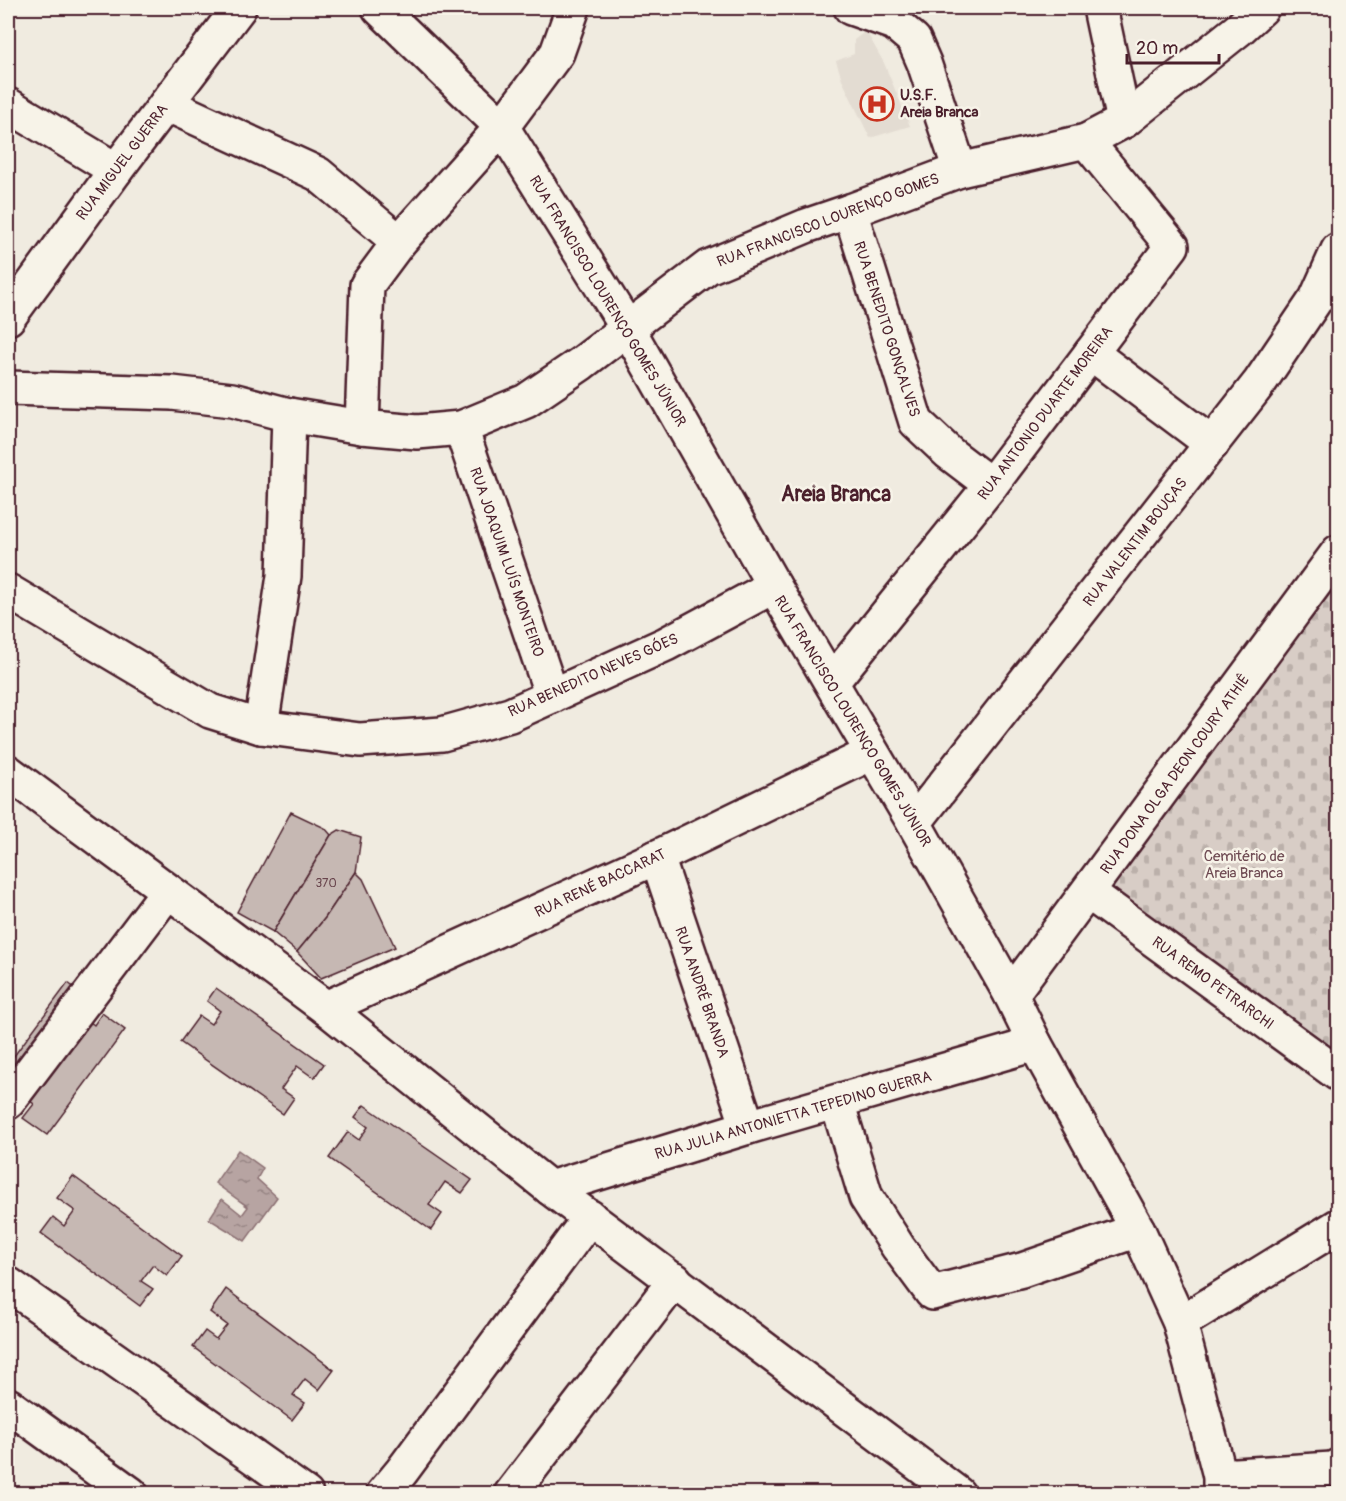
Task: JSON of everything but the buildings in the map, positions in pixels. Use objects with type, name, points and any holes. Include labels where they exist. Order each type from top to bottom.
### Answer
[{"type":"street","name":"RUA MIGUEL GUERRA","points":[[8,318],[116,170],[239,8]]},
{"type":"street","name":"RUA FRANCISCO LOURENÇO GOMES JÚNIOR","points":[[379,8],[502,127],[628,329],[774,586],[914,822],[1138,1230],[1180,1323],[1220,1485]]},
{"type":"street","points":[[362,427],[367,285],[399,242],[502,127],[557,53],[573,8]]},
{"type":"street","points":[[851,8],[894,22],[914,40],[960,170]]},
{"type":"street","points":[[1100,8],[1124,121]]},
{"type":"street","name":"RUA FRANCISCO LOURENÇO GOMES","points":[[8,388],[172,393],[232,400],[289,415],[362,427],[417,432],[461,428],[526,401],[582,363],[708,267],[806,226],[850,212],[960,170],[1086,141],[1124,121],[1238,30],[1262,8]]},
{"type":"street","points":[[166,104],[318,174],[399,242]]},
{"type":"street","points":[[8,105],[116,170]]},
{"type":"street","name":"RUA ANTONIO DUARTE MOREIRA","points":[[832,682],[991,485],[1172,246],[1086,141]]},
{"type":"street","name":"RUA BENEDITO GONÇALVES","points":[[850,212],[916,422],[950,453],[991,485]]},
{"type":"street","name":"RUA VALENTIM BOUÇAS","points":[[914,822],[1260,382],[1316,299],[1338,250]]},
{"type":"street","points":[[1091,353],[1212,444]]},
{"type":"street","points":[[261,727],[284,576],[289,415]]},
{"type":"street","name":"RUA JOAQUIM LUÍS MONTEIRO","points":[[461,428],[552,696]]},
{"type":"street","name":"RUA DONA OLGA DEON COURY ATHIÊ","points":[[1011,995],[1338,552]]},
{"type":"street","name":"RUA BENEDITO NEVES GÓES","points":[[8,591],[210,711],[261,727],[360,740],[442,734],[510,715],[666,644],[774,586]]},
{"type":"street","name":"RUA RENÉ BACCARAT","points":[[326,1008],[657,857],[872,753]]},
{"type":"street","points":[[8,772],[326,1008],[550,1188],[958,1494]]},
{"type":"street","name":"RUA ANDRÉ BRANDA","points":[[657,857],[748,1127]]},
{"type":"street","points":[[8,1102],[168,891]]},
{"type":"street","name":"RUA REMO PETRARCHI","points":[[1088,892],[1338,1074]]},
{"type":"street","name":"RUA JULIA ANTONIETTA TEPEDINO GUERRA","points":[[550,1188],[748,1127],[1035,1044]]},
{"type":"street","points":[[837,1102],[866,1197],[898,1247],[932,1293],[1022,1270],[1138,1230]]},
{"type":"street","points":[[383,1494],[590,1217]]},
{"type":"street","points":[[1180,1323],[1338,1226]]},
{"type":"street","points":[[511,1494],[675,1280]]},
{"type":"street","points":[[8,1284],[306,1494]]},
{"type":"street","points":[[8,1405],[131,1494]]},
{"type":"street","points":[[1220,1485],[1332,1469],[1338,1466]]},
{"type":"shaded area","name":"U.S.F. Areia Branca","points":[[866,31],[884,63],[910,126],[870,138],[843,82],[836,61],[854,54],[854,40]]},
{"type":"green space","name":"Cemitério de Areia Branca","points":[[1338,583],[1338,1052],[1107,885]]},
{"type":"water","points":[[238,1150],[263,1168],[257,1179],[277,1197],[245,1241],[209,1219],[222,1199],[242,1215],[248,1207],[215,1183]]},
{"type":"place","name":"U.S.F. Areia Branca","points":[[877,104]]},
{"type":"district","name":"Areia Branca","points":[[836,494]]}]
